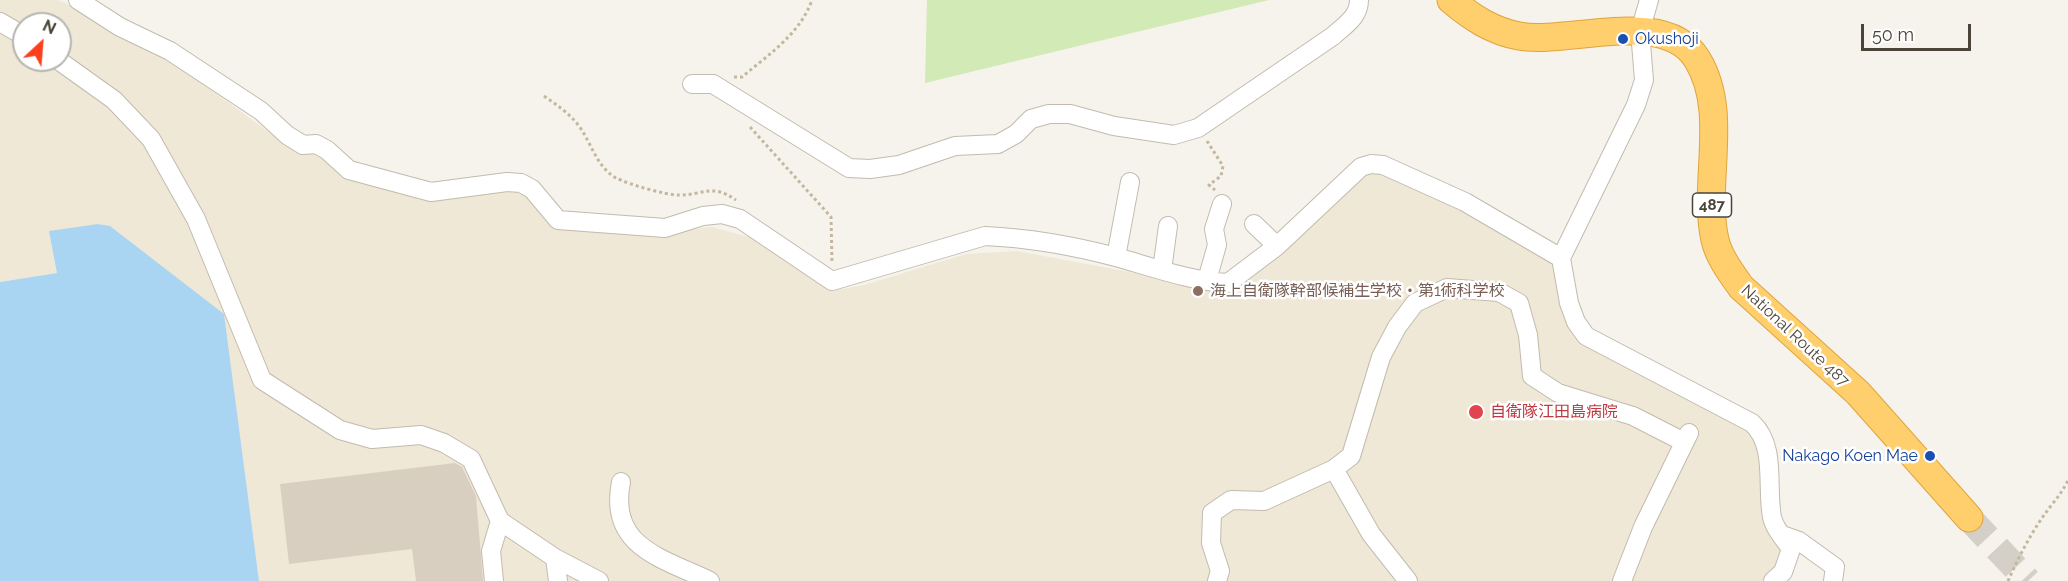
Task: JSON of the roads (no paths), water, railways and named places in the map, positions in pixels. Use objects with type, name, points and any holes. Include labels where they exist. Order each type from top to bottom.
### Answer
[{"type":"highway","name":"National Route 487","points":[[1451,0],[1492,28],[1519,36],[1548,38],[1640,31],[1670,38],[1686,46],[1696,57],[1703,70],[1712,113],[1712,222],[1716,242],[1728,269],[1742,287],[1858,393],[1969,518]]},
{"type":"street","points":[[78,0],[120,27],[170,51],[261,111],[287,135],[303,145],[316,144],[327,150],[349,170],[431,192],[507,182],[521,183],[532,189],[558,220],[665,228],[703,216],[722,214],[740,219],[832,281],[985,236],[1020,239],[1116,257],[1162,270],[1228,283],[1277,246],[1361,167],[1371,164],[1383,165],[1465,202],[1561,258]]},
{"type":"street","points":[[692,84],[713,84],[849,168],[870,169],[899,165],[955,146],[998,144],[1016,134],[1031,119],[1049,114],[1070,114],[1114,126],[1174,135],[1198,128],[1334,36],[1359,9],[1359,0]]},
{"type":"street","points":[[1649,0],[1640,31],[1644,80],[1636,105],[1561,258],[1569,303],[1576,322],[1586,336],[1752,423],[1760,431],[1767,447],[1772,519],[1791,549],[1783,572],[1773,581]]},
{"type":"street","points":[[72,70],[114,100],[151,139],[196,219],[262,380],[340,430],[372,439],[422,435],[444,443],[471,459],[500,521],[555,558],[599,581]]},
{"type":"street","points":[[1116,257],[1130,182]]},
{"type":"street","points":[[1207,280],[1216,245],[1214,229],[1222,204]]},
{"type":"street","points":[[1254,224],[1277,246]]},
{"type":"street","points":[[1162,270],[1168,226]]},
{"type":"street","points":[[1217,581],[1220,571],[1211,543],[1212,513],[1231,500],[1264,501],[1334,469],[1351,456],[1381,357],[1397,327],[1415,303],[1447,288],[1499,292],[1519,303],[1527,335],[1532,376],[1558,393],[1633,416],[1687,438],[1643,527],[1622,581]]},
{"type":"street","points":[[1334,469],[1371,534],[1408,581]]},
{"type":"street","points":[[621,482],[618,499],[620,519],[630,537],[650,552],[710,581]]},
{"type":"street","points":[[494,581],[491,551],[500,521]]},
{"type":"street","points":[[1782,535],[1799,541],[1835,567],[1833,581]]},
{"type":"street","points":[[555,558],[558,581]]},
{"type":"water","points":[[98,224],[110,226],[224,314],[259,581],[0,581],[0,282],[57,273],[49,231]]},
{"type":"tunnel","points":[[1969,518],[2028,581]]},
{"type":"place","name":"Okushoji","points":[[1623,39]]},
{"type":"place","name":"海上自衛隊幹部候補生学校・第1術科学校","points":[[1198,291]]},
{"type":"place","name":"自衛隊江田島病院","points":[[1476,412]]},
{"type":"place","name":"Nakago Koen Mae","points":[[1930,456]]}]
